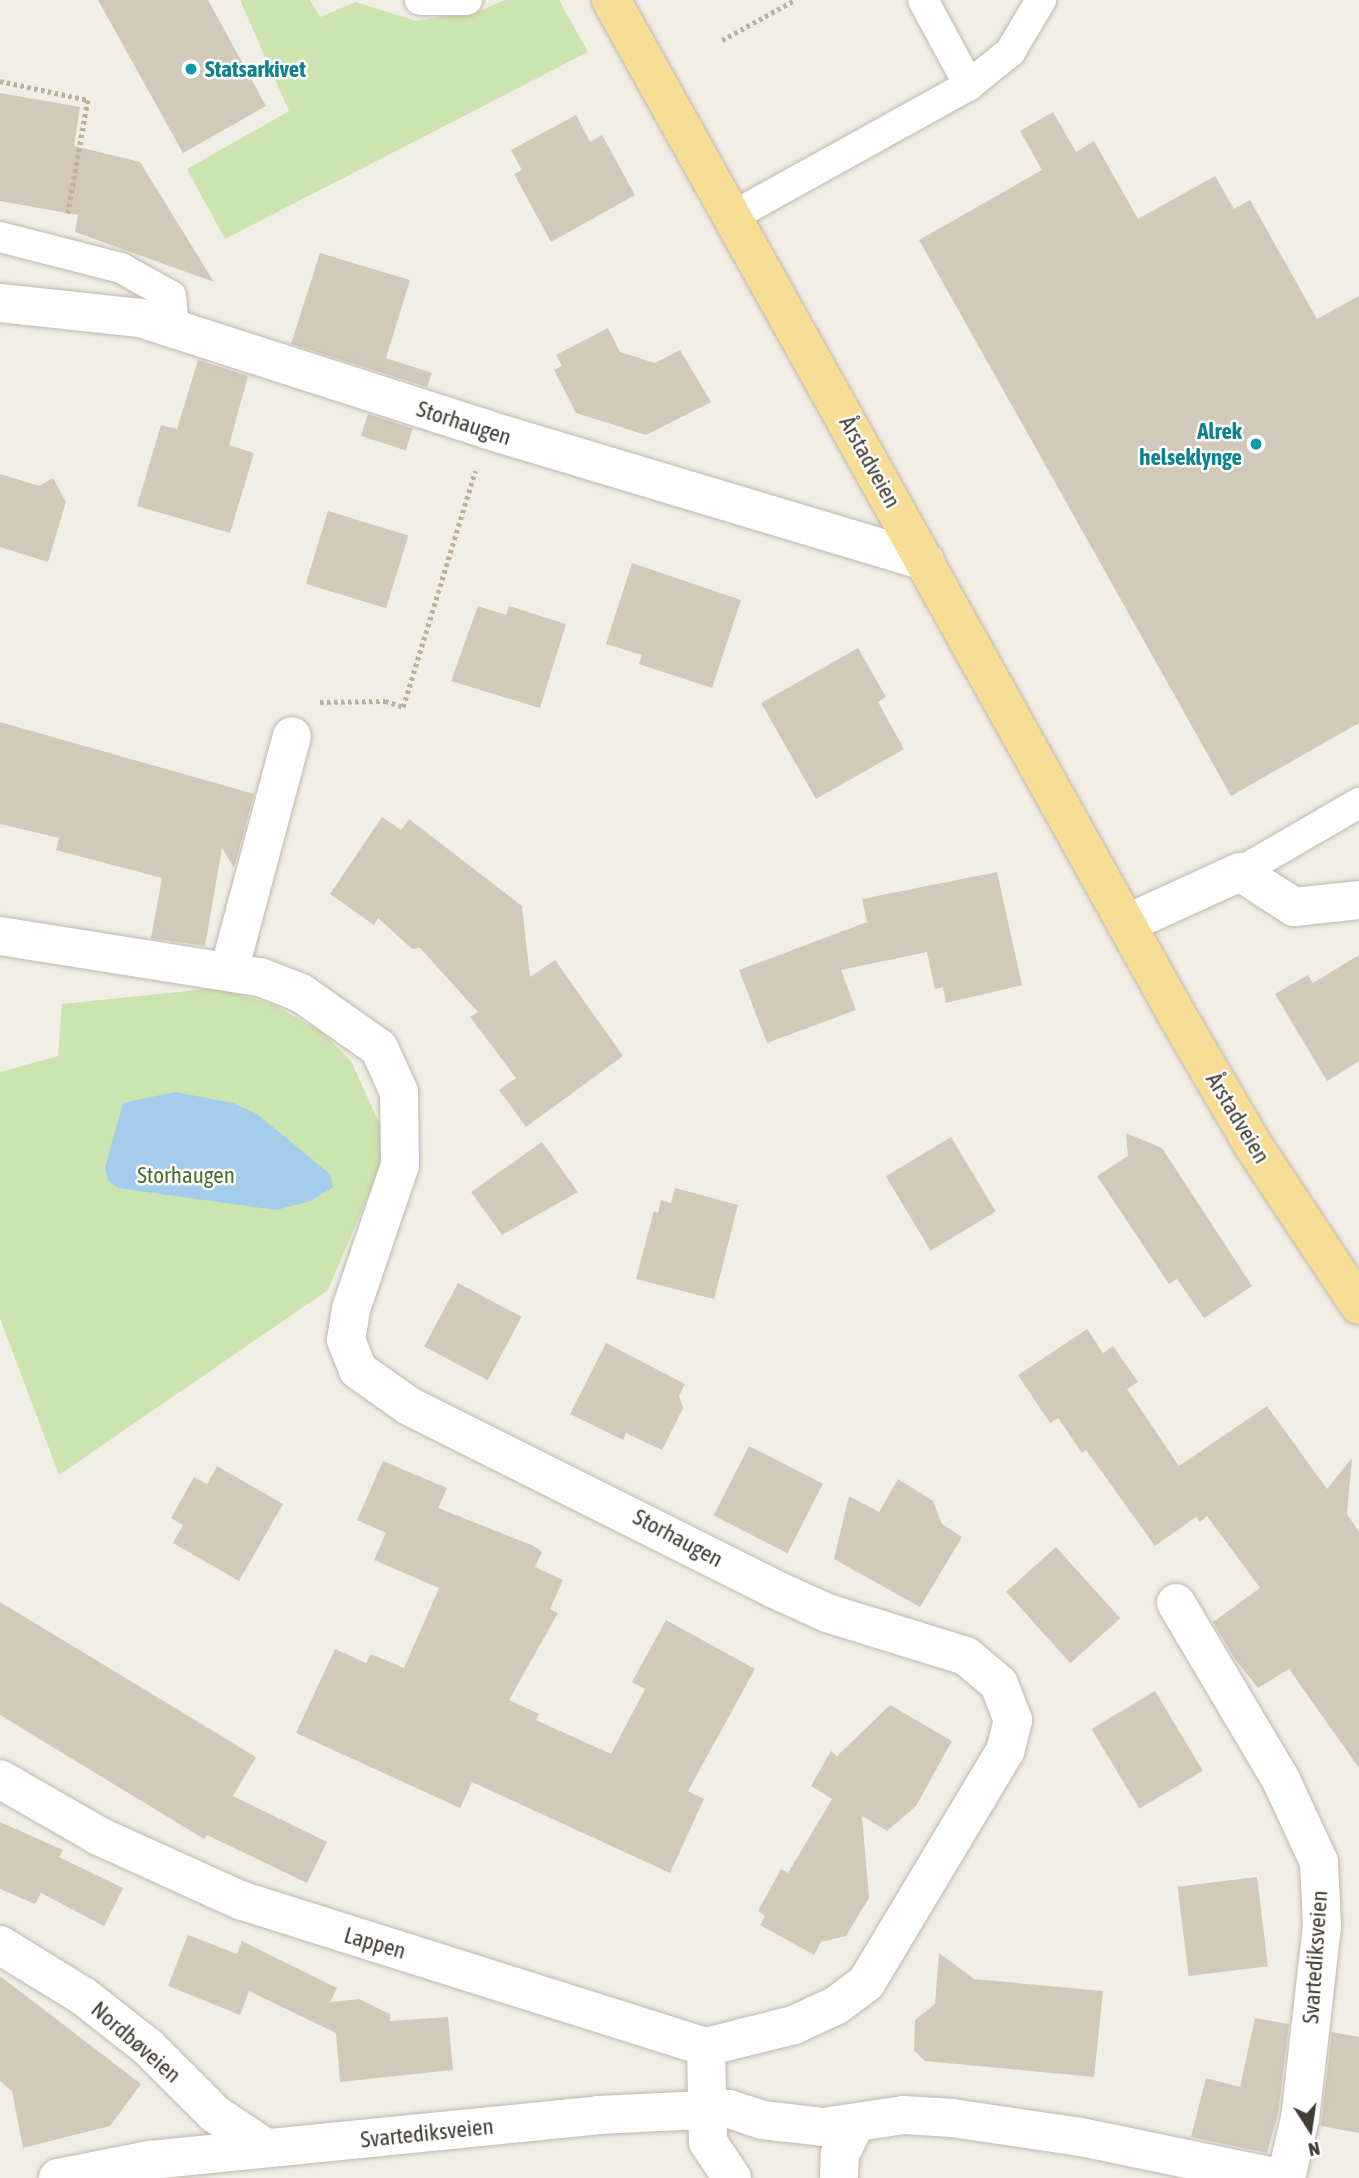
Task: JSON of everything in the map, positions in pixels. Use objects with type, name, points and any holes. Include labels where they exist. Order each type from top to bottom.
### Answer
[{"type":"main road","name":"Årstadveien","points":[[611,0],[1126,925],[1253,1144],[1359,1305]]},
{"type":"street","name":"Storhaugen","points":[[0,303],[78,307],[174,328],[488,430],[925,561]]},
{"type":"street","points":[[229,971],[292,736]]},
{"type":"street","points":[[1126,925],[1240,872],[1294,907],[1359,900]]},
{"type":"street","name":"Storhaugen","points":[[0,936],[229,971],[291,989],[331,1012],[380,1048],[399,1092],[400,1165],[345,1340],[358,1370],[410,1406],[772,1588],[827,1613],[967,1656],[999,1684],[1013,1720],[1005,1751],[866,1983],[794,2025],[706,2047]]},
{"type":"street","name":"Svartediksveien","points":[[1176,1603],[1281,1780],[1319,1862],[1322,1926],[1300,2118],[1286,2178]]},
{"type":"street","name":"Lappen","points":[[0,1779],[99,1836],[242,1901],[584,2007],[658,2036],[706,2047]]},
{"type":"street","name":"Nordbøveien","points":[[0,1945],[83,1996],[148,2047],[215,2114],[266,2148]]},
{"type":"street","points":[[706,2047],[703,2110],[708,2142],[732,2178]]},
{"type":"street","name":"Svartediksveien","points":[[58,2178],[146,2169],[266,2148],[598,2115],[703,2110],[853,2126],[904,2115],[951,2118],[1081,2137],[1279,2178]]},
{"type":"street","points":[[839,2178],[840,2154],[853,2126]]},
{"type":"lane","points":[[420,0],[467,0]]},
{"type":"lane","points":[[923,0],[969,85]]},
{"type":"lane","points":[[733,216],[969,85],[1010,52],[1041,0]]},
{"type":"lane","points":[[0,237],[121,268],[170,296],[174,328]]},
{"type":"lane","points":[[1240,872],[1359,803]]},
{"type":"path","points":[[722,40],[795,0]]},
{"type":"path","points":[[0,81],[88,100],[67,219],[54,217]]},
{"type":"path","points":[[316,702],[385,701],[403,707],[478,463]]},
{"type":"green space","points":[[240,0],[310,0],[320,17],[356,2],[416,21],[482,10],[505,0],[559,0],[588,52],[225,239],[187,169],[289,111]]},
{"type":"green space","name":"Storhaugen","points":[[216,988],[272,1004],[322,1032],[351,1061],[381,1127],[382,1163],[328,1290],[59,1475],[0,1318],[0,1072],[58,1056],[62,1004]]},
{"type":"water","points":[[175,1092],[233,1103],[257,1114],[330,1174],[333,1187],[311,1201],[276,1210],[118,1188],[108,1180],[105,1168],[123,1103]]},
{"type":"building","name":"Statsarkivet","points":[[98,0],[208,0],[266,106],[183,153]]},
{"type":"building","points":[[0,93],[80,107],[74,146],[140,162],[214,282],[75,232],[78,215],[0,201]]},
{"type":"building","name":"Alrek helseklynge","points":[[1053,112],[1076,152],[1094,141],[1138,219],[1215,176],[1234,209],[1250,200],[1317,319],[1359,296],[1359,723],[1231,796],[919,240],[1042,170],[1020,131]]},
{"type":"building","points":[[576,115],[590,142],[602,135],[635,195],[551,242],[514,174],[522,170],[511,150]]},
{"type":"building","points":[[320,253],[410,280],[386,358],[432,373],[427,387],[291,344]]},
{"type":"building","points":[[608,328],[620,352],[655,363],[680,350],[711,402],[646,435],[576,413],[554,370],[562,366],[556,355]]},
{"type":"building","points":[[198,360],[248,376],[229,445],[254,453],[230,533],[137,506],[161,425],[177,429]]},
{"type":"building","points":[[368,414],[413,429],[406,450],[361,436]]},
{"type":"building","points":[[0,474],[39,486],[53,478],[66,502],[48,562],[0,547]]},
{"type":"building","points":[[328,511],[408,536],[386,608],[306,584]]},
{"type":"building","points":[[632,563],[741,600],[712,688],[639,664],[642,655],[606,644]]},
{"type":"building","points":[[478,606],[506,615],[509,606],[566,624],[540,708],[451,681]]},
{"type":"building","points":[[858,648],[886,697],[878,702],[904,749],[816,799],[761,703]]},
{"type":"building","points":[[0,722],[254,794],[234,868],[222,848],[205,946],[151,938],[162,878],[56,850],[59,838],[0,824]]},
{"type":"building","points":[[382,817],[401,830],[409,819],[522,906],[530,977],[555,960],[623,1056],[526,1127],[499,1090],[516,1078],[470,1017],[478,1012],[420,948],[412,949],[378,918],[374,925],[330,894]]},
{"type":"building","points":[[997,872],[1022,985],[946,1003],[943,987],[935,989],[927,952],[841,970],[856,1010],[767,1043],[739,970],[867,922],[862,899]]},
{"type":"building","points":[[1359,955],[1359,1061],[1327,1081],[1275,994],[1308,975],[1313,983]]},
{"type":"building","points":[[1126,1133],[1162,1148],[1252,1286],[1204,1318],[1177,1279],[1169,1284],[1097,1176],[1128,1156]]},
{"type":"building","points":[[951,1137],[996,1212],[931,1251],[886,1176]]},
{"type":"building","points":[[542,1142],[578,1192],[502,1235],[471,1192]]},
{"type":"building","points":[[675,1188],[738,1205],[714,1299],[636,1279],[654,1211],[658,1213],[661,1200],[671,1203]]},
{"type":"building","points":[[458,1283],[522,1317],[488,1380],[424,1347]]},
{"type":"building","points":[[1087,1329],[1103,1353],[1113,1346],[1138,1382],[1127,1389],[1179,1466],[1267,1406],[1327,1489],[1352,1458],[1347,1514],[1359,1532],[1359,1768],[1289,1669],[1258,1688],[1235,1659],[1213,1622],[1260,1588],[1207,1516],[1200,1522],[1196,1517],[1155,1546],[1086,1450],[1082,1453],[1058,1418],[1050,1423],[1018,1375]]},
{"type":"building","points":[[606,1343],[685,1384],[679,1396],[683,1408],[662,1450],[626,1433],[623,1440],[570,1414]]},
{"type":"building","points":[[749,1446],[823,1484],[788,1553],[714,1515]]},
{"type":"building","points":[[383,1461],[447,1488],[438,1508],[534,1546],[542,1552],[535,1567],[563,1580],[550,1609],[558,1613],[509,1700],[539,1714],[536,1720],[611,1754],[645,1689],[632,1682],[666,1620],[755,1669],[688,1791],[704,1799],[670,1873],[472,1782],[460,1808],[296,1733],[335,1649],[366,1663],[371,1654],[404,1668],[439,1588],[374,1560],[386,1533],[357,1520]]},
{"type":"building","points":[[217,1466],[283,1504],[239,1581],[173,1543],[183,1525],[171,1518],[194,1477],[207,1484]]},
{"type":"building","points":[[898,1479],[933,1501],[942,1524],[962,1537],[920,1607],[834,1559],[849,1496],[879,1512]]},
{"type":"building","points":[[1056,1547],[1120,1618],[1070,1663],[1006,1592]]},
{"type":"building","points":[[0,1602],[256,1757],[233,1796],[327,1842],[307,1883],[207,1835],[204,1839],[0,1715]]},
{"type":"building","points":[[1155,1691],[1203,1771],[1139,1809],[1092,1729]]},
{"type":"building","points":[[890,1705],[952,1741],[916,1806],[887,1831],[862,1816],[869,1898],[846,1936],[821,1942],[814,1955],[760,1925],[765,1916],[758,1911],[781,1869],[788,1873],[832,1799],[811,1786],[831,1751],[837,1756]]},
{"type":"building","points":[[0,1822],[63,1850],[59,1857],[123,1888],[104,1926],[41,1893],[35,1904],[0,1889]]},
{"type":"building","points":[[1257,1877],[1268,1966],[1189,1976],[1178,1887]]},
{"type":"building","points":[[188,1935],[237,1954],[242,1941],[337,1988],[330,2002],[359,1999],[390,2014],[390,2021],[448,2017],[453,2070],[340,2082],[336,2033],[249,1991],[240,2015],[168,1986]]},
{"type":"building","points":[[939,1953],[974,1979],[1103,1991],[1094,2077],[925,2061],[914,2050],[915,2020],[935,2004]]},
{"type":"building","points":[[0,1976],[141,2084],[110,2126],[23,2148],[12,2091],[0,2081]]},
{"type":"building","points":[[1255,2018],[1289,2024],[1278,2114],[1267,2153],[1191,2137],[1206,2078],[1240,2087]]},
{"type":"building","points":[[1332,2032],[1359,2037],[1359,2133],[1321,2126]]},
{"type":"place","name":"Statsarkivet","points":[[191,69]]},
{"type":"place","name":"Alrek helseklynge","points":[[1256,444]]}]
